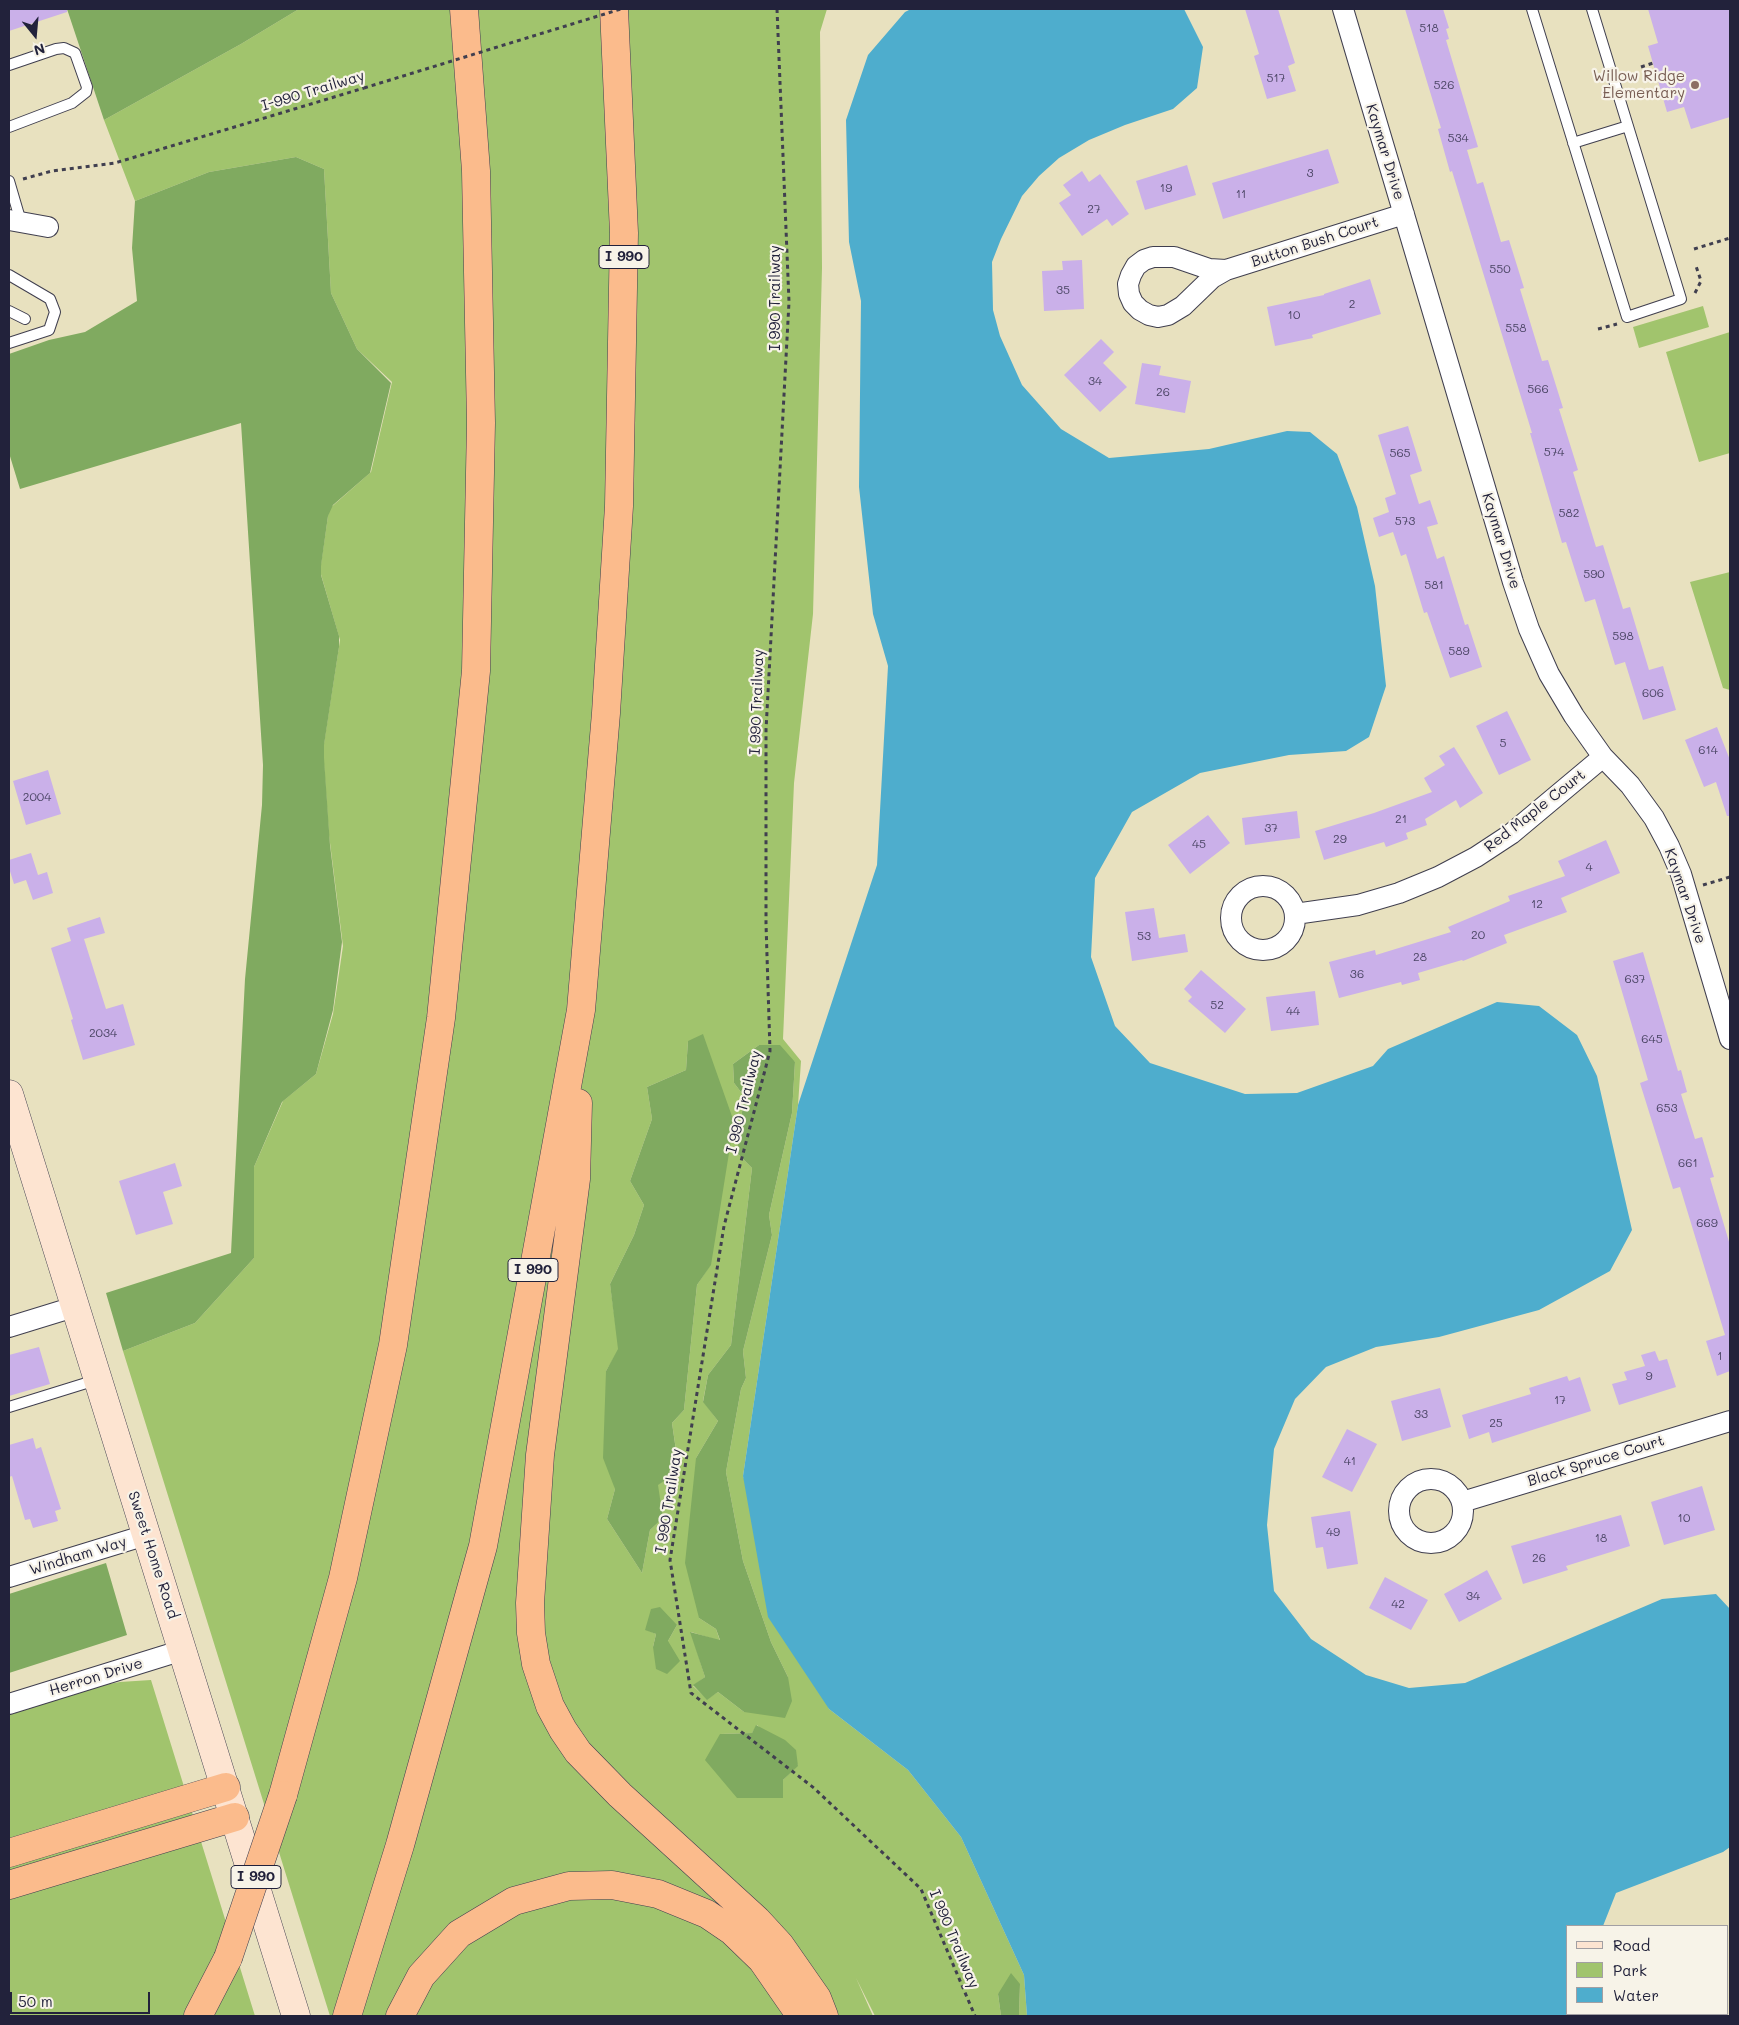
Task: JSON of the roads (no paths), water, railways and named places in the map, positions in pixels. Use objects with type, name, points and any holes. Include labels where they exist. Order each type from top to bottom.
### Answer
[{"type":"highway","name":"I 990","points":[[208,2016],[283,1795],[343,1578],[393,1345],[441,1018],[476,661],[481,414],[476,171],[464,9]]},
{"type":"highway","name":"I 990","points":[[346,2016],[400,1845],[482,1546],[581,1010],[606,712],[619,506],[624,232],[614,9]]},
{"type":"highway","points":[[581,1010],[576,1179],[540,1454],[530,1603],[531,1633],[536,1664],[550,1706],[578,1752],[620,1795],[757,1920],[780,1944],[817,1998],[824,2016]]},
{"type":"highway","points":[[9,1853],[226,1787]]},
{"type":"highway","points":[[9,1885],[235,1817]]},
{"type":"highway","points":[[400,2016],[421,1976],[460,1934],[514,1900],[569,1886],[612,1886],[658,1894],[707,1914],[732,1932],[762,1960],[799,2016]]},
{"type":"highway","points":[[198,2016],[228,1958]]},
{"type":"main road","name":"Sweet Home Road","points":[[9,1094],[296,2016]]},
{"type":"street","name":"Kaymar Drive","points":[[1343,9],[1510,572],[1529,629],[1554,682],[1574,716],[1603,757],[1630,785],[1654,818],[1669,846],[1686,890],[1730,1039]]},
{"type":"street","name":"Button Bush Court","points":[[1226,270],[1404,214]]},
{"type":"street","points":[[15,221],[48,227]]},
{"type":"street","name":"Red Maple Court","points":[[1295,914],[1358,905],[1399,893],[1446,873],[1476,857],[1511,834],[1603,757]]},
{"type":"street","points":[[9,1326],[74,1307]]},
{"type":"street","name":"Black Spruce Court","points":[[1462,1502],[1730,1421]]},
{"type":"street","name":"Windham Way","points":[[9,1577],[146,1535]]},
{"type":"street","name":"Herron Drive","points":[[9,1704],[183,1650]]},
{"type":"lane","points":[[1532,9],[1627,317],[1681,299],[1592,9]]},
{"type":"lane","points":[[9,65],[64,48],[75,53],[87,87],[86,92],[72,103],[9,127]]},
{"type":"lane","points":[[1573,143],[1628,126]]},
{"type":"lane","points":[[9,182],[15,221]]},
{"type":"lane","points":[[9,275],[50,300],[55,312],[49,330],[9,343]]},
{"type":"lane","points":[[9,311],[25,319]]},
{"type":"lane","points":[[9,1407],[97,1380]]},
{"type":"water","points":[[911,9],[1184,9],[1203,47],[1197,88],[1173,109],[1125,125],[1089,140],[1059,158],[1039,176],[1022,196],[992,262],[993,310],[1000,336],[1022,385],[1061,429],[1109,458],[1209,449],[1287,431],[1310,432],[1337,454],[1357,507],[1375,586],[1386,686],[1369,737],[1346,751],[1289,755],[1200,773],[1132,812],[1095,878],[1091,957],[1115,1026],[1150,1063],[1245,1094],[1297,1093],[1373,1066],[1388,1049],[1497,1002],[1539,1006],[1577,1035],[1597,1076],[1632,1230],[1610,1271],[1539,1310],[1439,1337],[1376,1347],[1326,1367],[1295,1399],[1274,1449],[1267,1525],[1274,1591],[1311,1639],[1366,1675],[1409,1688],[1465,1683],[1662,1599],[1716,1594],[1730,1609],[1730,1847],[1723,1852],[1616,1893],[1603,1925],[1566,1925],[1566,2015],[1619,2016],[1027,2016],[1024,1975],[961,1837],[908,1770],[829,1709],[768,1617],[743,1476],[798,1105],[877,865],[888,666],[873,614],[859,487],[861,301],[849,242],[846,120],[868,55],[905,12]]},
{"type":"place","name":"Willow Ridge Elementary","points":[[1695,85]]}]
